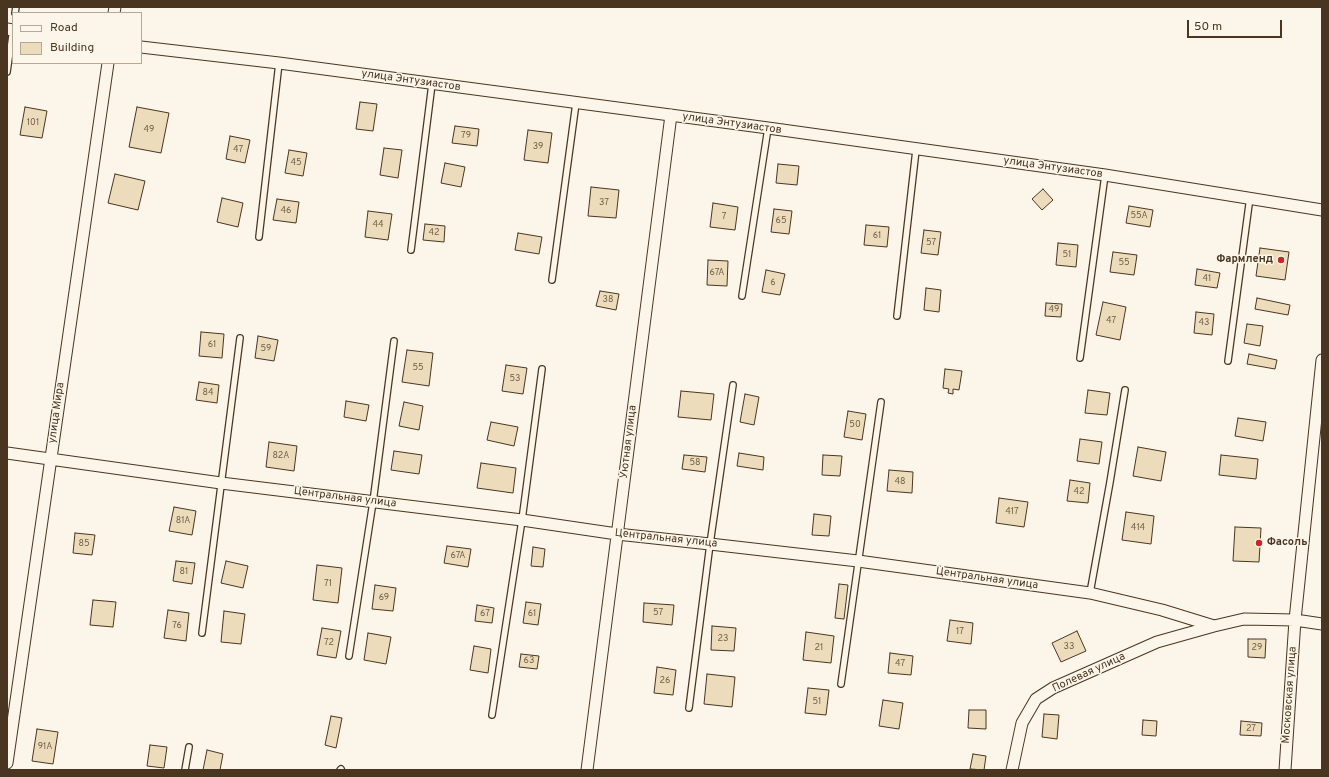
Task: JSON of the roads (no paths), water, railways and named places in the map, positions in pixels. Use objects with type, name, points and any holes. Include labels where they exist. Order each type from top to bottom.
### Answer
[{"type":"street","name":"улица Энтузиастов","points":[[142,47],[279,63],[768,128],[916,150],[1105,175],[1250,197],[1322,210]]},
{"type":"street","name":"улица Мира","points":[[7,763],[108,64]]},
{"type":"street","name":"Уютная улица","points":[[587,770],[671,115]]},
{"type":"street","name":"Московская улица","points":[[1285,770],[1295,620],[1322,360]]},
{"type":"street","name":"Центральная улица","points":[[7,453],[221,483],[522,520],[617,534],[858,561],[1090,593],[1162,610],[1214,626]]},
{"type":"street","points":[[1214,626],[1244,619],[1295,620],[1322,624]]},
{"type":"street","name":"Полевая улица","points":[[1012,770],[1022,723],[1036,699],[1053,688],[1157,642],[1214,626]]},
{"type":"lane","points":[[7,72],[11,29]]},
{"type":"lane","points":[[259,237],[279,63]]},
{"type":"lane","points":[[411,250],[432,84]]},
{"type":"lane","points":[[552,280],[576,103]]},
{"type":"lane","points":[[742,296],[768,128]]},
{"type":"lane","points":[[897,316],[916,150]]},
{"type":"lane","points":[[1080,358],[1105,175]]},
{"type":"lane","points":[[1228,361],[1250,197]]},
{"type":"lane","points":[[202,633],[240,338]]},
{"type":"lane","points":[[349,656],[373,502],[394,341]]},
{"type":"lane","points":[[492,715],[522,520],[542,369]]},
{"type":"lane","points":[[689,708],[710,544],[733,385]]},
{"type":"lane","points":[[1090,593],[1125,390]]},
{"type":"lane","points":[[841,684],[881,402]]},
{"type":"lane","points":[[185,770],[189,747]]},
{"type":"place","name":"Фармленд","points":[[1281,260]]},
{"type":"place","name":"Фасоль","points":[[1259,543]]}]
